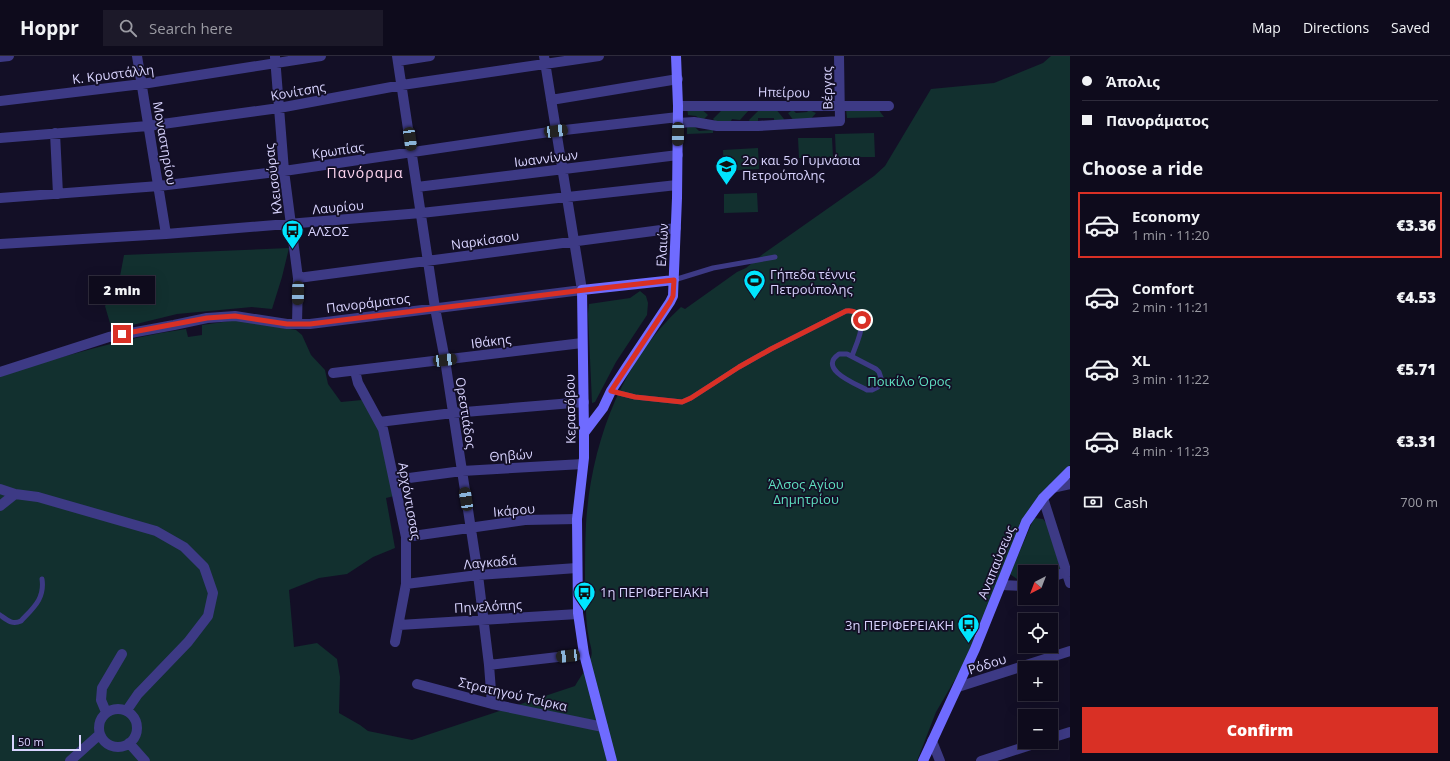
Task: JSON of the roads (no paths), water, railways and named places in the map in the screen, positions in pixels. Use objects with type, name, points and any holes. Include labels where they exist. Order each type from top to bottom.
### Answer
[{"type":"street","points":[[0,57],[9,56]]},
{"type":"street","name":"Μοναστηρίου","points":[[137,56],[166,234]]},
{"type":"street","name":"Κ. Κρυστάλλη","points":[[0,101],[142,84],[276,59],[321,56]]},
{"type":"street","points":[[398,58],[430,56]]},
{"type":"street","name":"Κονίτσης","points":[[0,138],[148,126],[279,108],[544,60],[599,56]]},
{"type":"street","name":"Ελαιών","points":[[584,433],[602,408],[611,391],[673,296],[678,155],[678,79],[676,56]]},
{"type":"street","name":"Βέργας","points":[[678,120],[717,126],[765,125],[840,120],[839,56]]},
{"type":"street","name":"Ορεστιάδος","points":[[398,58],[435,308],[445,360],[478,575],[489,665],[492,704]]},
{"type":"street","name":"Κλεισούρας","points":[[276,59],[284,171],[298,278],[297,324]]},
{"type":"street","name":"Κερασόβου","points":[[544,60],[582,290],[584,433],[583,464],[577,519],[578,614],[584,654],[612,761]]},
{"type":"street","points":[[551,100],[678,79]]},
{"type":"street","name":"Ηπείρου","points":[[678,106],[889,106]]},
{"type":"street","name":"Κρωπίας","points":[[0,198],[159,186],[284,171],[556,131],[678,120]]},
{"type":"street","points":[[55,133],[58,194]]},
{"type":"street","name":"Ιωαννίνων","points":[[417,187],[678,155]]},
{"type":"street","name":"Λαυρίου","points":[[0,244],[166,234],[421,213],[677,185]]},
{"type":"street","name":"Ναρκίσσου","points":[[298,278],[676,228]]},
{"type":"street","name":"Πανοράματος","points":[[0,372],[109,337],[207,318],[235,316],[287,324],[310,324],[674,280]]},
{"type":"street","name":"Ιθάκης","points":[[333,373],[582,343]]},
{"type":"street","name":"Αρχόντισσας","points":[[355,371],[358,383],[383,429],[406,537],[406,584],[395,642]]},
{"type":"street","points":[[379,422],[453,413],[584,402]]},
{"type":"street","name":"Θηβών","points":[[394,480],[462,471],[583,464]]},
{"type":"street","name":"Αναπαύσεως","points":[[923,761],[958,687],[1026,522],[1043,498],[1070,471]]},
{"type":"street","points":[[1053,488],[1070,484]]},
{"type":"street","points":[[0,489],[156,531],[184,547],[204,567],[213,592],[208,616],[188,642],[138,694],[127,710]]},
{"type":"street","points":[[0,506],[16,494]]},
{"type":"street","points":[[1043,498],[1068,571],[1070,583]]},
{"type":"street","name":"Ικάρου","points":[[406,537],[525,520],[577,519]]},
{"type":"street","name":"Λαγκαδά","points":[[406,584],[478,575],[577,568]]},
{"type":"street","points":[[1058,575],[1068,571]]},
{"type":"street","points":[[1001,585],[1018,586]]},
{"type":"street","name":"Πηνελόπης","points":[[399,625],[578,614]]},
{"type":"street","name":"Ρόδου","points":[[958,687],[1070,651]]},
{"type":"street","points":[[106,712],[101,700],[102,688],[122,654]]},
{"type":"street","points":[[489,665],[584,654]]},
{"type":"street","name":"Στρατηγού Τσίρκα","points":[[417,684],[492,704],[603,727]]},
{"type":"street","points":[[120,708],[127,710],[136,720],[137,726],[134,739],[129,743],[118,747],[112,746],[107,743],[100,734],[100,721],[106,712],[120,708]]},
{"type":"street","points":[[1058,736],[1070,732]]},
{"type":"street","points":[[70,761],[100,734]]},
{"type":"street","points":[[932,741],[940,761]]},
{"type":"street","points":[[129,743],[145,761]]},
{"type":"street","points":[[981,761],[1018,749]]},
{"type":"lane","points":[[674,280],[713,268],[775,257]]},
{"type":"lane","points":[[611,391],[635,397],[682,402],[771,349],[846,311],[851,310],[862,320],[862,327],[852,356]]},
{"type":"lane","points":[[842,354],[852,356],[879,372],[881,383],[875,389],[867,390],[837,373],[834,369],[833,361],[837,356],[842,354]]},
{"type":"lane","points":[[0,615],[11,622],[16,623],[20,621],[41,596],[43,587],[42,579]]},
{"type":"place","name":"2ο και 5ο Γυμνάσια Πετρούπολης","points":[[726,186]]},
{"type":"place","name":"ΑΛΣΟΣ","points":[[293,250]]},
{"type":"place","name":"Γήπεδα τέννις Πετρούπολης","points":[[755,300]]},
{"type":"place","name":"1η ΠΕΡΙΦΕΡΕΙΑΚΗ","points":[[584,612]]},
{"type":"place","name":"3η ΠΕΡΙΦΕΡΕΙΑΚΗ","points":[[969,644]]},
{"type":"district","name":"Πανόραμα","points":[[365,172]]},
{"type":"park label","name":"Ποικίλο Όρος","points":[[909,381]]},
{"type":"park label","name":"Άλσος Αγίου Δημητρίου","points":[[806,492]]}]
